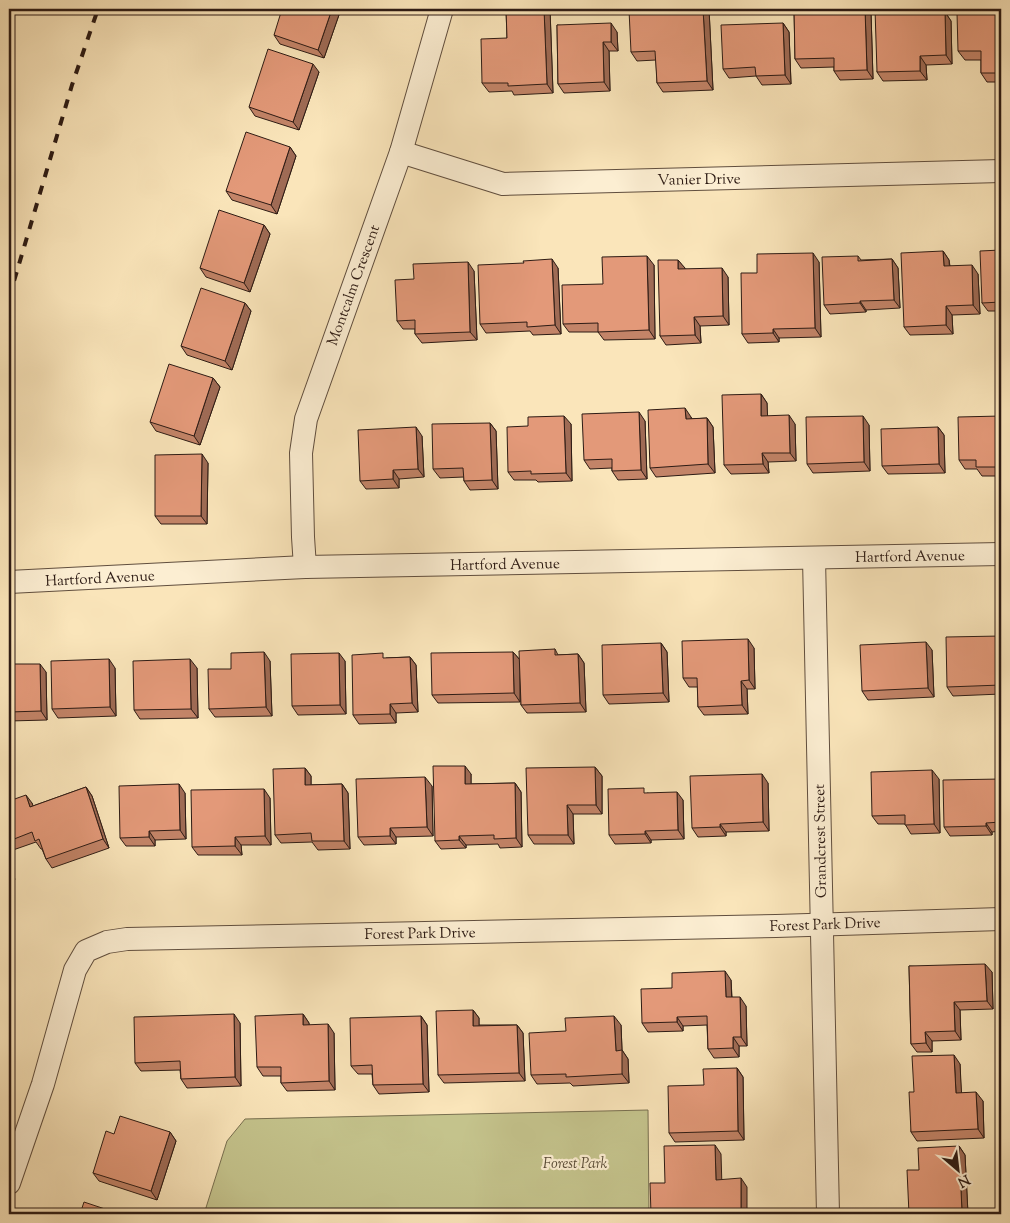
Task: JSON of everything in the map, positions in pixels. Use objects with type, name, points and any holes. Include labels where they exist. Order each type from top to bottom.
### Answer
[{"type":"street","name":"Montcalm Crescent","points":[[305,567],[301,453],[306,419],[401,152],[442,9]]},
{"type":"street","name":"Vanier Drive","points":[[401,152],[504,184],[1001,171]]},
{"type":"street","name":"Hartford Avenue","points":[[9,582],[305,567],[1001,554]]},
{"type":"street","name":"Grandcrest Street","points":[[814,558],[828,1214]]},
{"type":"street","name":"Forest Park Drive","points":[[9,1183],[43,1084],[74,970],[86,951],[107,942],[127,939],[1001,919]]},
{"type":"green space","name":"Forest Park","points":[[648,1110],[649,1214],[204,1214],[227,1141],[245,1119]]},
{"type":"building","points":[[282,9],[332,9],[318,50],[274,35]]},
{"type":"building","points":[[506,9],[544,9],[547,84],[508,86],[508,83],[482,83],[481,39],[507,38]]},
{"type":"building","points":[[703,9],[707,81],[657,83],[655,51],[631,52],[629,10]]},
{"type":"building","points":[[794,9],[865,9],[867,70],[834,71],[834,58],[795,59]]},
{"type":"building","points":[[875,9],[929,9],[929,12],[945,12],[946,55],[920,56],[920,71],[877,72]]},
{"type":"building","points":[[1001,11],[1001,73],[981,73],[981,51],[958,51],[957,13]]},
{"type":"building","points":[[611,23],[611,42],[603,42],[604,82],[558,84],[557,25]]},
{"type":"building","points":[[783,23],[785,75],[756,76],[755,67],[723,69],[721,25]]},
{"type":"building","points":[[268,49],[313,64],[293,122],[249,107]]},
{"type":"building","points":[[246,132],[290,147],[271,205],[226,191]]},
{"type":"building","points":[[219,210],[264,225],[244,283],[200,268]]},
{"type":"building","points":[[1001,250],[1001,302],[982,303],[980,251]]},
{"type":"building","points":[[943,251],[944,266],[972,265],[973,305],[946,306],[946,325],[904,327],[901,253]]},
{"type":"building","points":[[813,253],[815,328],[773,329],[773,333],[742,334],[741,273],[757,273],[757,254]]},
{"type":"building","points":[[647,256],[649,330],[598,332],[598,323],[563,324],[562,285],[603,284],[602,257]]},
{"type":"building","points":[[858,256],[858,261],[892,259],[894,300],[824,305],[822,257]]},
{"type":"building","points":[[552,259],[555,325],[527,327],[527,322],[480,324],[478,265],[524,263],[523,261]]},
{"type":"building","points":[[658,260],[678,260],[678,269],[722,268],[723,316],[694,317],[695,335],[660,336]]},
{"type":"building","points":[[468,262],[470,332],[415,334],[415,320],[397,321],[395,280],[414,279],[413,264]]},
{"type":"building","points":[[201,288],[245,303],[225,361],[181,346]]},
{"type":"building","points":[[169,364],[213,378],[194,436],[150,422]]},
{"type":"building","points":[[761,394],[761,416],[789,415],[790,453],[762,453],[763,464],[724,465],[722,395]]},
{"type":"building","points":[[685,408],[686,419],[707,418],[708,464],[650,468],[648,410]]},
{"type":"building","points":[[639,412],[641,470],[612,471],[612,459],[584,460],[582,414]]},
{"type":"building","points":[[564,416],[566,473],[531,474],[531,471],[508,472],[507,427],[528,426],[528,417]]},
{"type":"building","points":[[863,416],[864,462],[807,464],[806,417]]},
{"type":"building","points":[[1001,416],[1001,467],[976,467],[976,460],[959,460],[958,417]]},
{"type":"building","points":[[490,423],[492,480],[464,481],[463,468],[433,469],[432,424]]},
{"type":"building","points":[[416,427],[418,469],[393,470],[393,479],[360,481],[358,430]]},
{"type":"building","points":[[938,427],[939,464],[882,466],[881,429]]},
{"type":"building","points":[[202,454],[201,516],[155,516],[155,455]]},
{"type":"building","points":[[1001,636],[1001,685],[947,687],[946,637]]},
{"type":"building","points":[[748,639],[749,680],[741,681],[742,705],[698,707],[697,678],[683,678],[682,641]]},
{"type":"building","points":[[926,642],[928,688],[862,691],[860,645]]},
{"type":"building","points":[[661,643],[663,693],[603,695],[602,645]]},
{"type":"building","points":[[555,649],[555,655],[578,654],[580,703],[521,705],[519,651]]},
{"type":"building","points":[[264,652],[266,707],[209,709],[208,669],[231,669],[231,653]]},
{"type":"building","points":[[513,652],[514,693],[432,695],[431,653]]},
{"type":"building","points":[[339,653],[340,705],[292,706],[291,654]]},
{"type":"building","points":[[383,653],[383,658],[410,657],[412,703],[390,704],[390,714],[353,715],[352,655]]},
{"type":"building","points":[[109,659],[110,707],[52,709],[51,661]]},
{"type":"building","points":[[190,659],[191,709],[134,710],[133,661]]},
{"type":"building","points":[[11,664],[40,664],[41,711],[9,712],[9,668],[11,668]]},
{"type":"building","points":[[433,766],[465,766],[465,784],[515,783],[516,838],[494,839],[494,835],[459,836],[459,840],[435,841]]},
{"type":"building","points":[[595,767],[596,805],[567,805],[568,835],[528,835],[526,768]]},
{"type":"building","points":[[305,768],[305,785],[342,784],[344,841],[312,841],[311,833],[275,835],[273,769]]},
{"type":"building","points":[[932,770],[934,824],[905,825],[905,815],[872,816],[871,772]]},
{"type":"building","points":[[762,774],[763,822],[720,824],[720,827],[692,828],[690,776]]},
{"type":"building","points":[[425,777],[427,827],[390,828],[390,836],[358,837],[356,779]]},
{"type":"building","points":[[1001,779],[1001,822],[986,823],[986,826],[944,827],[943,780]]},
{"type":"building","points":[[179,784],[180,830],[149,831],[149,837],[120,838],[119,786]]},
{"type":"building","points":[[86,787],[103,839],[46,859],[39,839],[35,841],[32,832],[9,841],[9,801],[26,795],[30,807]]},
{"type":"building","points":[[644,788],[644,793],[677,792],[678,830],[645,831],[645,834],[609,835],[608,789]]},
{"type":"building","points":[[264,789],[265,836],[235,837],[235,846],[192,847],[191,790]]},
{"type":"building","points":[[985,964],[987,1001],[954,1002],[955,1031],[925,1032],[926,1043],[911,1044],[909,966]]},
{"type":"building","points":[[725,971],[726,997],[740,997],[741,1037],[733,1037],[733,1048],[708,1049],[707,1016],[677,1017],[677,1022],[642,1023],[641,989],[672,988],[672,973]]},
{"type":"building","points":[[473,1010],[473,1026],[517,1025],[519,1073],[438,1075],[436,1011]]},
{"type":"building","points":[[234,1014],[235,1077],[181,1079],[180,1061],[135,1063],[134,1017]]},
{"type":"building","points":[[303,1014],[303,1025],[328,1024],[329,1081],[281,1083],[281,1067],[257,1067],[255,1016]]},
{"type":"building","points":[[421,1016],[423,1084],[373,1085],[372,1065],[351,1066],[350,1018]]},
{"type":"building","points":[[614,1016],[616,1051],[622,1050],[622,1074],[566,1077],[566,1074],[531,1075],[529,1033],[566,1031],[565,1018]]},
{"type":"building","points":[[954,1055],[956,1093],[976,1092],[978,1129],[911,1132],[909,1092],[914,1092],[912,1056]]},
{"type":"building","points":[[737,1068],[738,1131],[669,1133],[668,1086],[704,1085],[703,1069]]},
{"type":"building","points":[[120,1116],[170,1132],[151,1191],[93,1173],[106,1131],[114,1134]]},
{"type":"building","points":[[715,1145],[716,1180],[741,1178],[741,1214],[651,1214],[650,1183],[665,1183],[664,1146]]},
{"type":"building","points":[[959,1146],[962,1212],[909,1214],[907,1170],[919,1170],[918,1148]]},
{"type":"building","points":[[84,1202],[120,1214],[80,1214]]},
{"type":"railway","points":[[9,298],[72,85],[98,9]]}]
